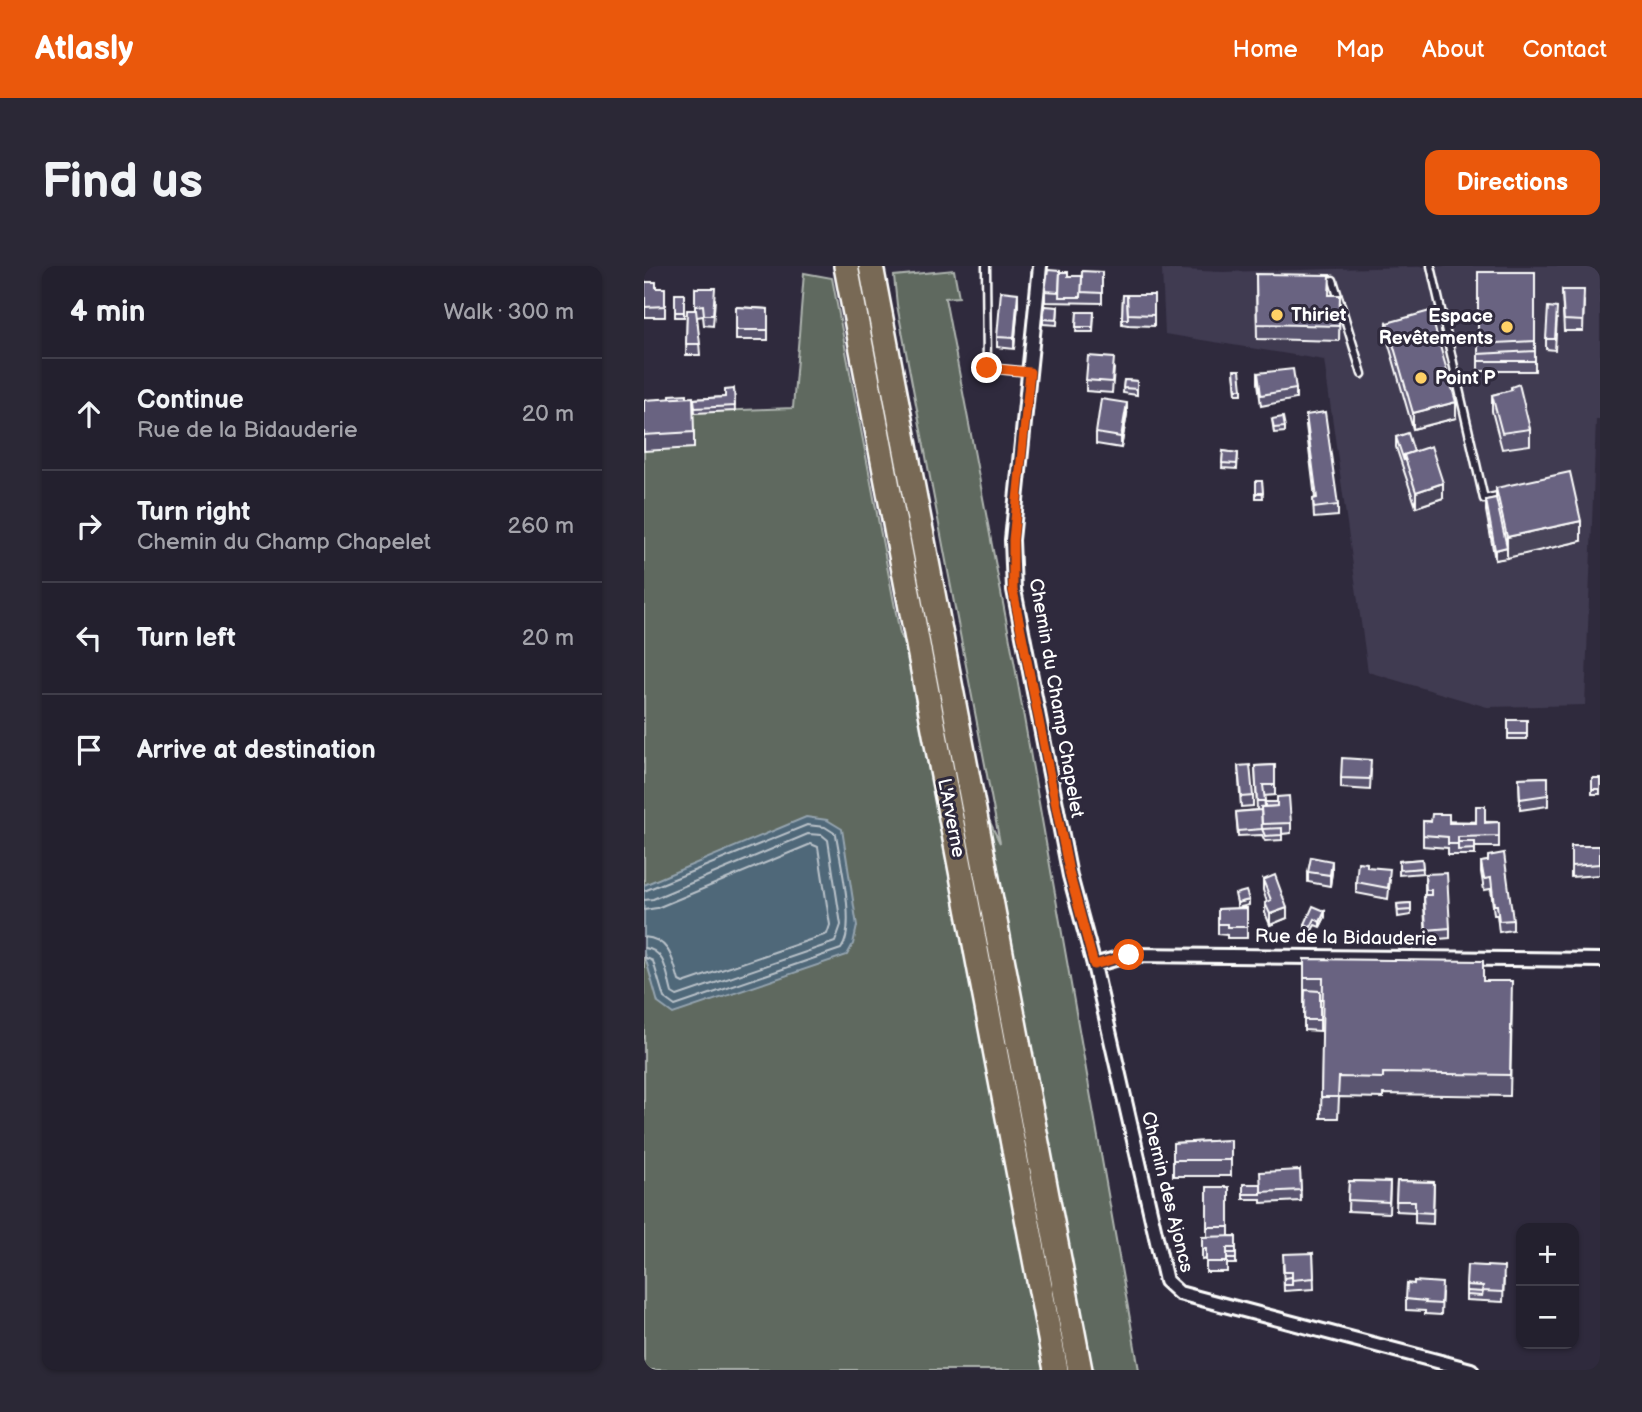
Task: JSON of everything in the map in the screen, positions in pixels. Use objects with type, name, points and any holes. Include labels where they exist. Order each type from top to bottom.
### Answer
[{"type":"highway","name":"L'Arverne","points":[[846,266],[1056,1370]]},
{"type":"highway","name":"L'Arverne","points":[[871,266],[1080,1370]]},
{"type":"street","name":"Chemin du Champ Chapelet","points":[[1040,266],[1013,540],[1013,590],[1070,876],[1094,965]]},
{"type":"street","name":"Rue de la Bidauderie","points":[[1094,965],[1129,955],[1600,960]]},
{"type":"street","name":"Chemin des Ajoncs","points":[[1094,965],[1166,1281],[1179,1293],[1471,1370]]},
{"type":"lane","points":[[986,266],[987,368],[1030,372]]},
{"type":"lane","points":[[1431,266],[1484,499],[1511,493]]},
{"type":"lane","points":[[1333,281],[1362,374]]},
{"type":"shaded area","points":[[1448,266],[1600,266],[1600,419],[1596,419],[1585,705],[1487,707],[1368,672],[1324,360],[1165,334],[1162,269],[1222,272]]},
{"type":"shaded area","points":[[954,270],[959,297],[945,298],[1014,661],[1139,1370],[644,1370],[644,414],[793,408],[804,273],[832,278],[900,634],[1000,843],[897,305],[894,276]]},
{"type":"water","points":[[806,817],[827,820],[842,829],[857,926],[847,955],[673,1014],[658,1003],[644,953],[644,885]]},
{"type":"building","points":[[1048,270],[1060,271],[1059,292],[1045,291]]},
{"type":"building","points":[[1082,271],[1102,272],[1102,293],[1081,292]]},
{"type":"building","points":[[1060,272],[1068,272],[1068,276],[1082,276],[1081,297],[1059,297]]},
{"type":"building","name":"Espace Revêtements","points":[[1478,272],[1535,272],[1535,341],[1478,344]]},
{"type":"building","points":[[1256,274],[1330,275],[1329,295],[1340,295],[1339,326],[1257,324]]},
{"type":"building","points":[[645,282],[656,282],[656,288],[665,288],[665,306],[645,307]]},
{"type":"building","points":[[695,288],[715,288],[713,315],[704,315],[703,305],[695,306]]},
{"type":"building","points":[[1562,290],[1584,290],[1583,321],[1564,320]]},
{"type":"building","points":[[1001,291],[1018,293],[1014,338],[997,337]]},
{"type":"building","points":[[675,294],[684,294],[684,312],[675,312]]},
{"type":"building","points":[[1123,295],[1127,295],[1128,319],[1122,319]]},
{"type":"building","points":[[1127,295],[1154,295],[1154,315],[1128,314]]},
{"type":"building","points":[[1045,306],[1058,307],[1057,320],[1043,319]]},
{"type":"building","points":[[736,307],[768,309],[768,330],[736,330]]},
{"type":"building","points":[[1548,307],[1557,308],[1555,339],[1546,339]]},
{"type":"building","points":[[687,310],[696,310],[700,344],[686,344]]},
{"type":"building","name":"Point P","points":[[1430,311],[1456,402],[1413,413],[1387,323]]},
{"type":"building","points":[[1077,312],[1094,312],[1093,327],[1076,327]]},
{"type":"building","points":[[1535,351],[1535,361],[1478,361],[1478,354]]},
{"type":"building","points":[[1088,356],[1114,358],[1112,382],[1086,380]]},
{"type":"building","points":[[1293,369],[1296,389],[1261,395],[1258,373]]},
{"type":"building","points":[[1234,370],[1240,370],[1242,389],[1236,389]]},
{"type":"building","points":[[1124,380],[1137,381],[1137,389],[1123,388]]},
{"type":"building","points":[[1519,384],[1530,429],[1502,433],[1492,395],[1512,390],[1511,387]]},
{"type":"building","points":[[734,389],[735,406],[695,408],[694,399],[725,397],[725,390]]},
{"type":"building","points":[[687,394],[687,398],[670,399],[670,395]]},
{"type":"building","points":[[693,397],[694,432],[644,435],[644,400]]},
{"type":"building","points":[[1101,399],[1127,403],[1121,437],[1096,433]]},
{"type":"building","points":[[1325,412],[1338,505],[1314,508],[1313,499],[1317,498],[1306,415]]},
{"type":"building","points":[[1283,417],[1285,427],[1274,428],[1272,419]]},
{"type":"building","points":[[1408,433],[1414,452],[1404,455],[1404,461],[1396,437]]},
{"type":"building","points":[[1431,446],[1443,483],[1416,492],[1404,455]]},
{"type":"building","points":[[1223,451],[1238,453],[1237,464],[1222,463]]},
{"type":"building","points":[[1570,472],[1581,521],[1507,537],[1496,488]]},
{"type":"building","points":[[1256,481],[1262,481],[1263,493],[1256,493]]},
{"type":"building","points":[[1496,498],[1507,547],[1495,550],[1486,500]]},
{"type":"building","points":[[1508,720],[1527,720],[1527,734],[1508,734]]},
{"type":"building","points":[[1342,758],[1371,760],[1370,779],[1341,778]]},
{"type":"building","points":[[1250,765],[1253,796],[1241,797],[1238,766]]},
{"type":"building","points":[[1275,765],[1275,785],[1263,785],[1265,801],[1257,801],[1255,766]]},
{"type":"building","points":[[1548,777],[1548,795],[1520,799],[1519,778]]},
{"type":"building","points":[[1592,778],[1600,778],[1600,789],[1592,789]]},
{"type":"building","points":[[1289,796],[1291,823],[1262,824],[1261,807],[1277,806],[1277,797]]},
{"type":"building","points":[[1265,802],[1277,802],[1277,806],[1265,807]]},
{"type":"building","points":[[1476,806],[1485,806],[1485,823],[1499,822],[1499,836],[1458,837],[1458,844],[1448,844],[1448,837],[1423,835],[1423,821],[1431,822],[1432,814],[1449,814],[1449,823],[1476,823]]},
{"type":"building","points":[[1261,810],[1262,829],[1238,831],[1236,812]]},
{"type":"building","points":[[1282,828],[1282,835],[1265,836],[1262,829]]},
{"type":"building","points":[[1458,842],[1475,842],[1475,849],[1458,850]]},
{"type":"building","points":[[1571,846],[1600,846],[1600,864],[1571,866]]},
{"type":"building","points":[[1504,853],[1513,920],[1499,921],[1491,878],[1484,879],[1481,862],[1488,861],[1488,856]]},
{"type":"building","points":[[1311,857],[1332,861],[1330,875],[1308,872]]},
{"type":"building","points":[[1422,859],[1423,868],[1399,870],[1399,861]]},
{"type":"building","points":[[1358,862],[1367,863],[1367,867],[1390,869],[1388,888],[1356,882]]},
{"type":"building","points":[[1447,873],[1450,928],[1426,930],[1424,895],[1431,895],[1431,890],[1426,890],[1425,874]]},
{"type":"building","points":[[1275,875],[1287,908],[1270,914],[1265,903],[1271,900],[1263,880]]},
{"type":"building","points":[[1246,891],[1249,900],[1237,903],[1235,894]]},
{"type":"building","points":[[1411,903],[1411,910],[1398,911],[1397,904]]},
{"type":"building","points":[[1313,906],[1325,911],[1320,922],[1315,919],[1311,927],[1305,924]]},
{"type":"building","points":[[1247,908],[1247,927],[1218,924],[1218,909]]},
{"type":"building","points":[[1304,959],[1483,961],[1483,981],[1512,981],[1510,1075],[1383,1073],[1383,1078],[1339,1077],[1338,1097],[1321,1097],[1323,978],[1304,978]]},
{"type":"building","points":[[1305,990],[1320,991],[1320,1020],[1304,1020]]},
{"type":"building","points":[[1231,1140],[1231,1160],[1173,1160],[1173,1143]]},
{"type":"building","points":[[1300,1170],[1301,1190],[1261,1192],[1260,1172]]},
{"type":"building","points":[[1349,1181],[1390,1182],[1389,1202],[1348,1200]]},
{"type":"building","points":[[1397,1181],[1434,1182],[1433,1213],[1415,1212],[1415,1201],[1396,1201]]},
{"type":"building","points":[[1243,1184],[1261,1184],[1261,1194],[1243,1194]]},
{"type":"building","points":[[1207,1187],[1229,1187],[1229,1227],[1207,1227]]},
{"type":"building","points":[[1236,1236],[1236,1248],[1227,1248],[1227,1262],[1206,1262],[1202,1237]]},
{"type":"building","points":[[1227,1253],[1236,1253],[1236,1259],[1227,1259]]},
{"type":"building","points":[[1313,1253],[1314,1278],[1292,1280],[1292,1272],[1284,1272],[1283,1254]]},
{"type":"building","points":[[1467,1265],[1504,1267],[1503,1292],[1482,1291],[1483,1286],[1466,1285]]},
{"type":"building","points":[[1292,1277],[1292,1285],[1284,1285],[1284,1278]]},
{"type":"building","points":[[1414,1281],[1442,1283],[1441,1304],[1406,1299],[1407,1283],[1414,1284]]},
{"type":"building","points":[[1466,1291],[1483,1292],[1482,1296],[1466,1295]]},
{"type":"place","name":"Thiriet","points":[[1277,315]]},
{"type":"place","name":"Espace Revêtements","points":[[1507,327]]},
{"type":"place","name":"Point P","points":[[1421,378]]},
{"type":"route","points":[[987,368],[1030,372],[1013,540],[1013,590],[1070,876],[1094,965],[1129,955]]}]
